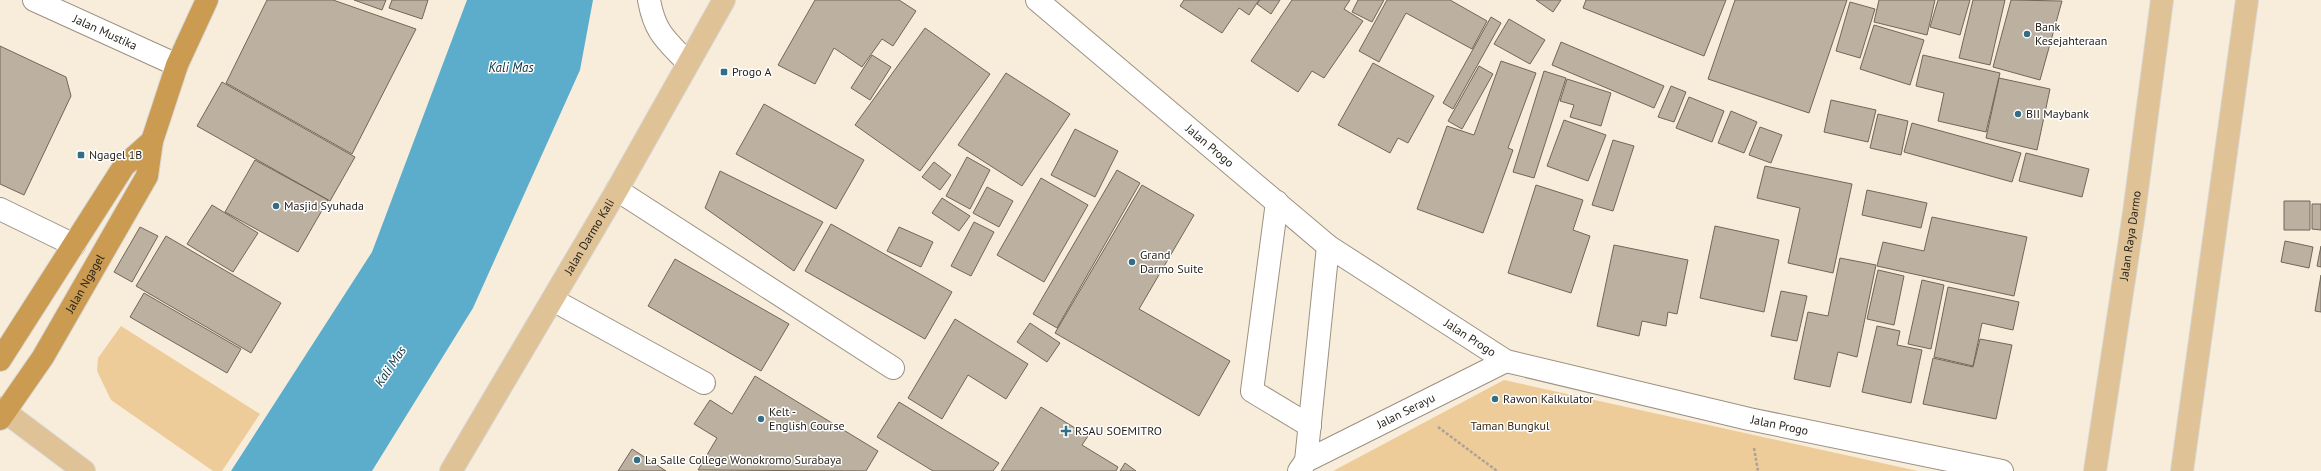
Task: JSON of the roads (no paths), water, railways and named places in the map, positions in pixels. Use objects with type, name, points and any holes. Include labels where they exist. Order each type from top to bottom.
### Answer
[{"type":"highway","name":"Jalan Ngagel","points":[[2,413],[43,357],[147,176],[152,141],[176,65],[207,0]]},
{"type":"highway","points":[[0,360],[124,166],[152,141]]},
{"type":"main road","name":"Jalan Darmo Kali","points":[[451,471],[617,190],[724,0]]},
{"type":"main road","name":"Jalan Raya Darmo","points":[[2095,471],[2134,213],[2162,0]]},
{"type":"main road","points":[[2182,471],[2247,0]]},
{"type":"main road","points":[[2,413],[84,471]]},
{"type":"street","name":"Jalan Mustika","points":[[34,0],[176,65]]},
{"type":"street","points":[[650,0],[652,16],[660,34],[688,63]]},
{"type":"street","name":"Jalan Progo","points":[[1037,0],[1328,246],[1506,361],[1749,420],[2002,471]]},
{"type":"street","points":[[617,190],[893,368]]},
{"type":"street","points":[[1276,202],[1252,391],[1310,426]]},
{"type":"street","points":[[0,209],[74,245]]},
{"type":"street","name":"Jalan Serayu","points":[[1302,466],[1310,426],[1328,246]]},
{"type":"street","points":[[553,300],[704,383]]},
{"type":"street","name":"Jalan Serayu","points":[[1302,466],[1412,408],[1506,361]]},
{"type":"water","name":"Kali Mas","points":[[467,0],[593,0],[580,70],[473,308],[372,471],[231,471],[372,252]]},
{"type":"place","name":"Bank Kesejahteraan","points":[[2027,34]]},
{"type":"place","name":"Progo A","points":[[724,72]]},
{"type":"place","name":"BII Maybank","points":[[2018,114]]},
{"type":"place","name":"Ngagel 1B","points":[[81,155]]},
{"type":"place","name":"Masjid Syuhada","points":[[276,206]]},
{"type":"place","name":"Grand Darmo Suite","points":[[1132,262]]},
{"type":"place","name":"Rawon Kalkulator","points":[[1495,399]]},
{"type":"place","name":"Kelt - English Course","points":[[761,419]]},
{"type":"place","name":"RSAU SOEMITRO","points":[[1066,431]]},
{"type":"place","name":"La Salle College Wonokromo Surabaya","points":[[637,460]]},
{"type":"park label","name":"Taman Bungkul","points":[[1510,426]]}]
